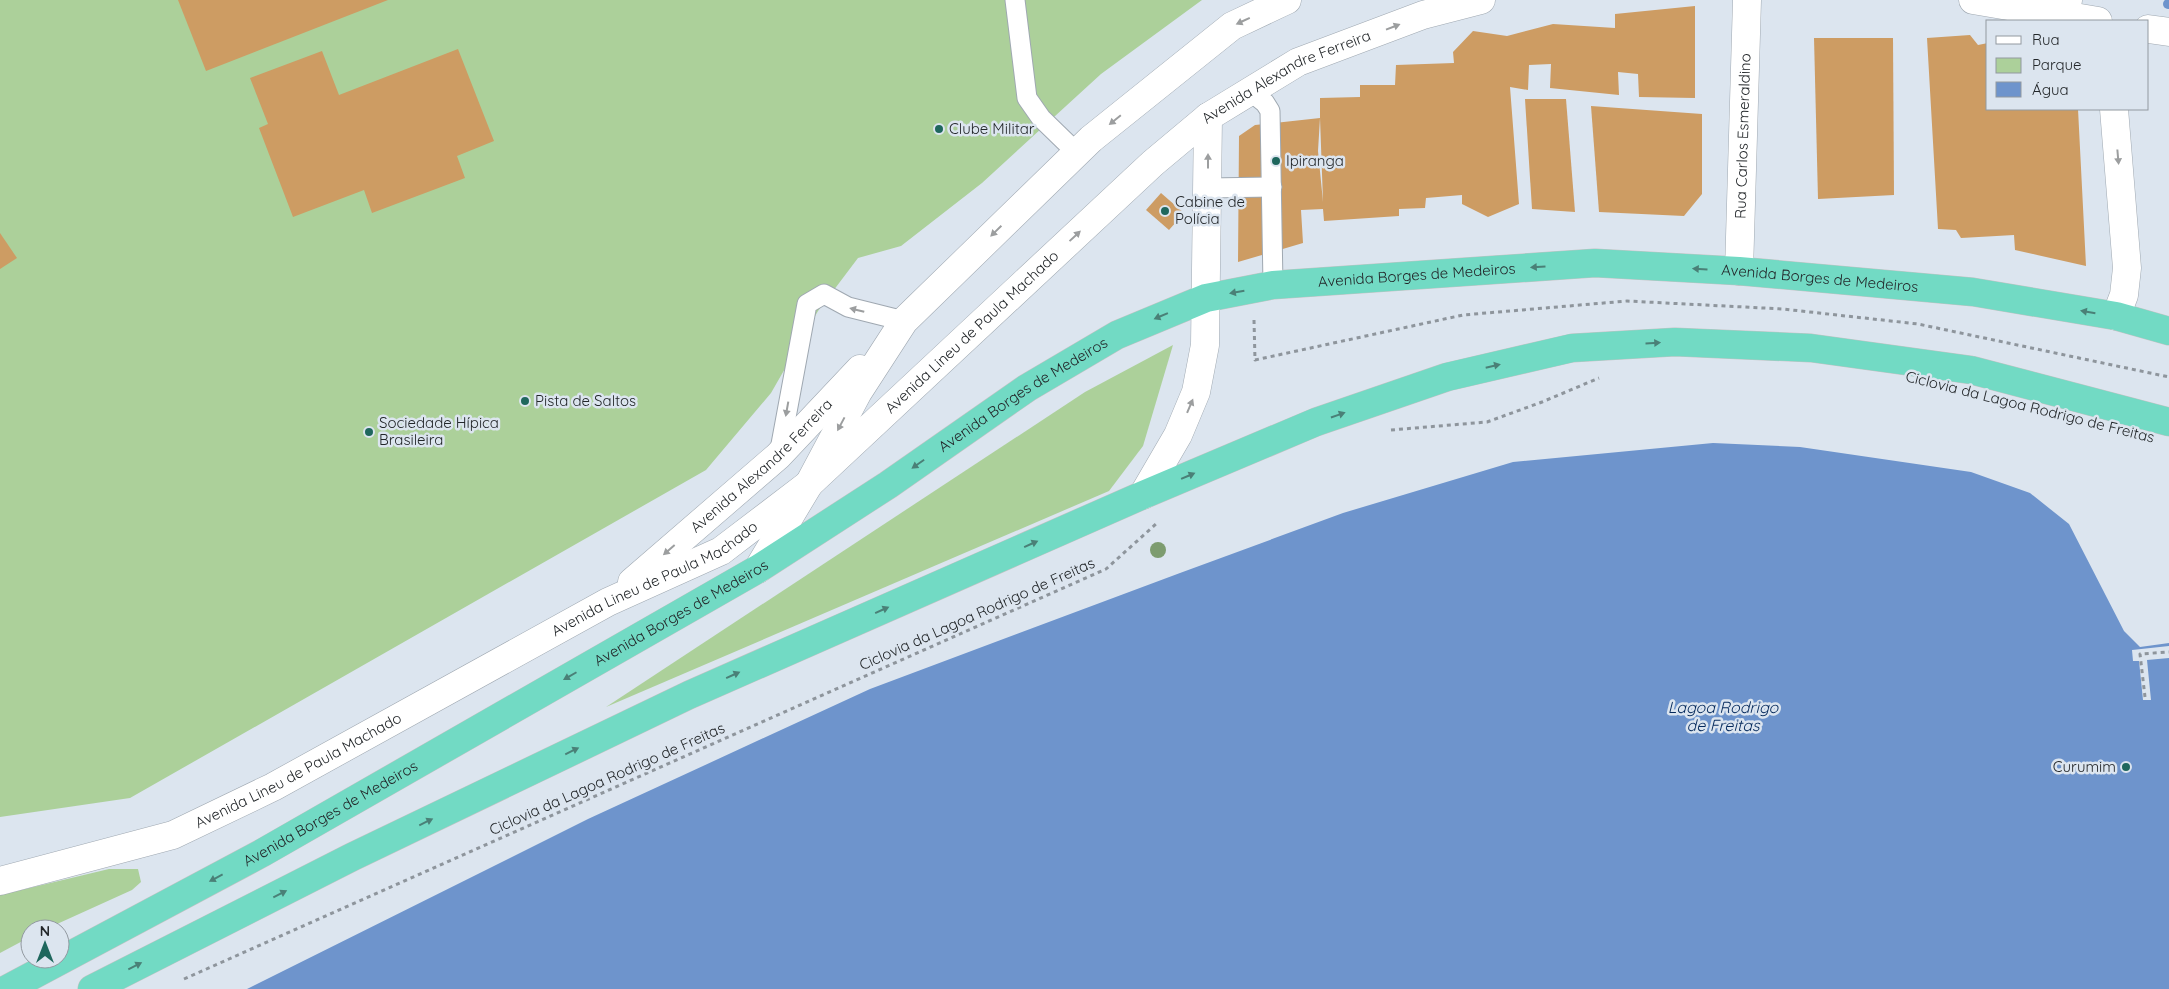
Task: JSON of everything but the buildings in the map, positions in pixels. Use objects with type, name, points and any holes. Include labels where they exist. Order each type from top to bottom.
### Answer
[{"type":"highway","name":"Avenida Borges de Medeiros","points":[[7,989],[262,853],[758,569],[888,485],[1027,388],[1117,335],[1206,298],[1273,285],[1595,263],[1739,271],[1973,292],[2116,316],[2169,331]]},
{"type":"highway","points":[[92,989],[352,857],[689,695],[1143,495],[1316,422],[1438,380],[1572,348],[1675,342],[1811,348],[1971,370],[2169,422]]},
{"type":"street","name":"Avenida Alexandre Ferreira","points":[[608,602],[778,456],[904,321],[1077,153],[1232,26],[1287,0]]},
{"type":"street","name":"Avenida Alexandre Ferreira","points":[[1143,495],[1178,435],[1196,392],[1205,345],[1208,117],[1298,62],[1418,8],[1481,0]]},
{"type":"street","name":"Rua Carlos Esmeraldino","points":[[1739,271],[1747,0]]},
{"type":"street","points":[[1973,0],[2058,6],[2095,20]]},
{"type":"street","points":[[2149,29],[2169,32]]},
{"type":"street","points":[[2114,110],[2127,268],[2124,295],[2116,316]]},
{"type":"street","name":"Avenida Lineu de Paula Machado","points":[[0,881],[173,835],[273,787],[608,602],[721,551],[809,484],[1153,164],[1208,117]]},
{"type":"street","name":"Avenida Alexandre Ferreira","points":[[758,569],[809,484],[858,392],[904,321]]},
{"type":"lane","points":[[1015,0],[1027,98],[1041,118],[1077,153]]},
{"type":"lane","points":[[1250,91],[1265,103],[1270,111],[1273,285]]},
{"type":"lane","points":[[1208,188],[1272,187]]},
{"type":"lane","points":[[778,456],[807,304],[824,294],[848,307],[904,321]]},
{"type":"path","points":[[1390,430],[1487,422],[1606,376]]},
{"type":"path","name":"Ciclovia da Lagoa Rodrigo de Freitas","points":[[180,981],[1106,569],[1161,519]]},
{"type":"path","points":[[2145,697],[2140,654],[2169,652]]},
{"type":"green space","name":"Sociedade Hípica Brasileira","points":[[0,0],[1202,0],[1101,74],[982,183],[901,246],[858,258],[818,311],[771,393],[706,470],[130,798],[0,817]]},
{"type":"green space","points":[[1173,345],[1143,446],[1109,491],[606,707],[1085,392]]},
{"type":"green space","points":[[109,869],[138,869],[141,882],[132,890],[68,919],[20,919],[20,942],[0,953],[0,895]]},
{"type":"water","name":"Lagoa Rodrigo de Freitas","points":[[1713,443],[1800,447],[1971,472],[2030,493],[2069,524],[2124,631],[2140,647],[2169,643],[2169,989],[247,989],[588,819],[870,689],[1180,573],[1343,513],[1513,462]]},
{"type":"pier","points":[[2169,646],[2169,658],[2147,660],[2151,700],[2143,700],[2139,661],[2133,661],[2132,650]]},
{"type":"place","name":"Clube Militar","points":[[939,129]]},
{"type":"place","name":"Ipiranga","points":[[1276,161]]},
{"type":"place","name":"Cabine de Polícia","points":[[1165,211]]},
{"type":"place","name":"Pista de Saltos","points":[[525,401]]},
{"type":"place","name":"Sociedade Hípica Brasileira","points":[[369,432]]},
{"type":"place","name":"Curumim","points":[[2126,767]]}]
